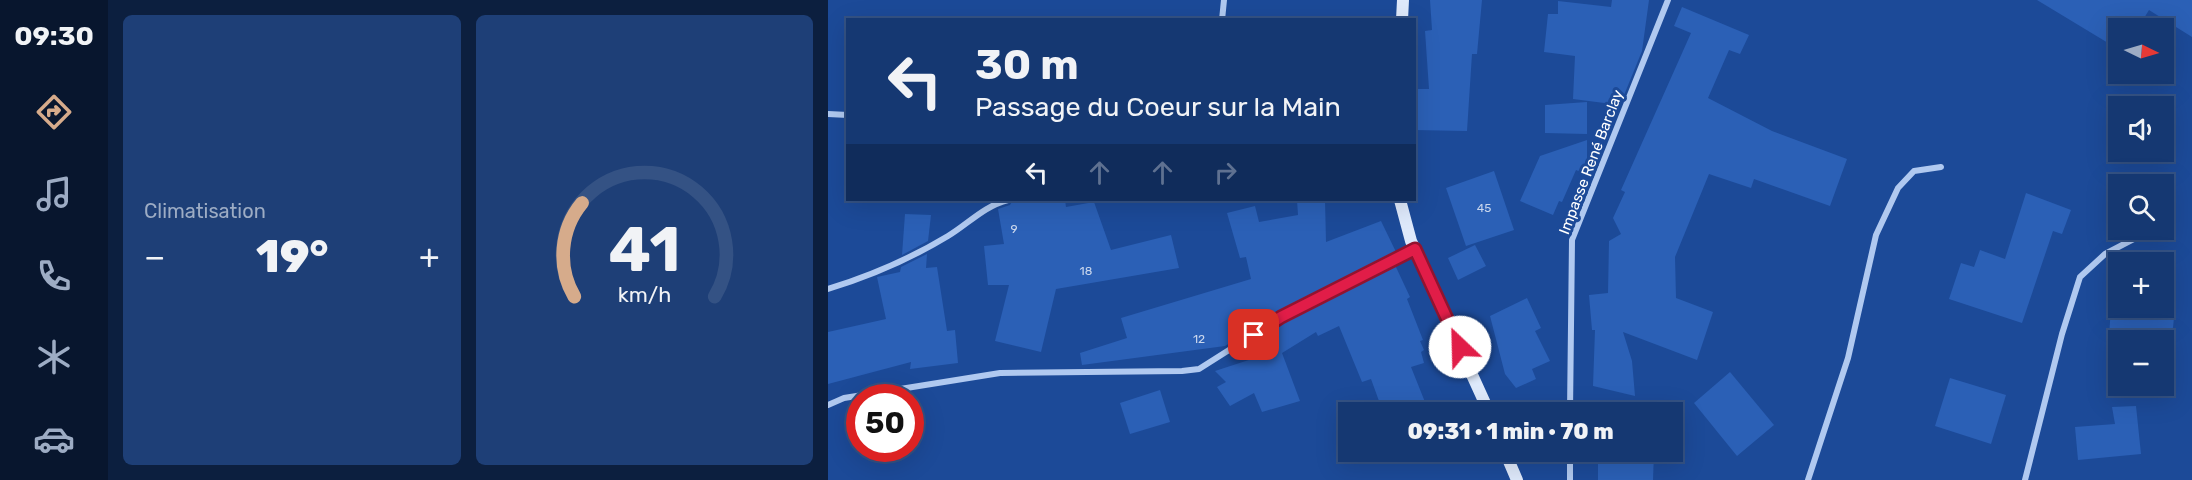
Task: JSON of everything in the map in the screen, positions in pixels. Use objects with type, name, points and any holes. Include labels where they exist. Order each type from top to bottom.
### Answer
[{"type":"main road","points":[[1402,18],[1403,0]]},
{"type":"main road","points":[[1400,201],[1415,249],[1484,402]]},
{"type":"main road","points":[[1509,462],[1517,480]]},
{"type":"street","points":[[1222,18],[1224,0]]},
{"type":"street","name":"Impasse René Barclay","points":[[1570,402],[1572,240],[1668,0]]},
{"type":"street","points":[[828,114],[846,115]]},
{"type":"street","points":[[1811,479],[1848,358],[1876,235],[1898,188],[1914,171],[1941,167]]},
{"type":"street","points":[[828,289],[890,268],[949,236],[982,211],[1004,201]]},
{"type":"street","points":[[2025,480],[2062,334],[2080,277],[2105,254],[2132,240]]},
{"type":"street","points":[[828,405],[844,398],[1000,373],[1199,369],[1281,317],[1415,249]]},
{"type":"street","points":[[1570,462],[1570,480]]},
{"type":"building","points":[[1430,0],[1482,0],[1477,54],[1472,54],[1467,131],[1416,130],[1416,89],[1429,89],[1425,31],[1432,30]]},
{"type":"building","points":[[1612,0],[1649,0],[1642,51],[1620,105],[1573,99],[1575,56],[1544,52],[1548,14],[1558,14],[1558,1],[1611,7]]},
{"type":"building","points":[[2037,0],[2192,0],[2192,37],[2174,26],[2174,18],[2162,18],[2149,10],[2144,18],[2108,18],[2108,43]]},
{"type":"building","points":[[1682,7],[1749,35],[1740,54],[1729,50],[1708,98],[1772,131],[1847,159],[1830,206],[1754,179],[1751,188],[1709,174],[1675,257],[1676,298],[1713,312],[1697,360],[1623,332],[1632,361],[1635,396],[1593,386],[1595,330],[1592,330],[1589,295],[1608,293],[1609,241],[1621,234],[1613,218],[1625,192],[1621,190],[1691,33],[1674,26]]},
{"type":"building","points":[[1587,102],[1587,134],[1545,133],[1545,105]]},
{"type":"building","points":[[1587,140],[1587,175],[1576,170],[1562,202],[1559,201],[1553,215],[1520,201],[1540,156]]},
{"type":"building","points":[[1494,171],[1514,230],[1466,246],[1446,188]]},
{"type":"building","points":[[2026,193],[2071,210],[2062,234],[2053,231],[2022,323],[1949,299],[1961,263],[1974,267],[1980,250],[2005,259]]},
{"type":"building","points":[[1012,201],[1065,201],[1066,207],[1094,202],[1111,250],[1171,235],[1179,268],[1056,289],[1041,352],[995,341],[1009,285],[988,285],[984,246],[1004,244],[998,209],[1010,205]]},
{"type":"building","points":[[1297,201],[1325,201],[1326,242],[1381,221],[1396,252],[1279,312],[1225,346],[1082,365],[1080,353],[1127,338],[1121,318],[1251,279],[1246,257],[1240,258],[1227,213],[1255,206],[1259,222],[1298,215]]},
{"type":"building","points":[[905,214],[931,215],[928,241],[902,255]]},
{"type":"building","points":[[1475,245],[1486,266],[1458,280],[1448,258]]},
{"type":"building","points":[[927,254],[926,268],[937,267],[947,331],[955,330],[958,363],[910,369],[911,362],[828,384],[828,332],[886,319],[877,277],[900,272],[901,267]]},
{"type":"building","points":[[1395,265],[1410,297],[1407,299],[1423,340],[1420,341],[1424,350],[1421,352],[1424,363],[1411,367],[1425,402],[1379,402],[1371,379],[1362,382],[1339,326],[1318,336],[1316,332],[1282,353],[1300,401],[1262,412],[1254,393],[1230,406],[1217,387],[1226,382],[1215,371],[1261,356],[1258,342],[1250,343],[1284,322]]},
{"type":"building","points":[[1527,298],[1541,328],[1535,331],[1550,361],[1532,369],[1536,379],[1516,388],[1505,374],[1490,316]]},
{"type":"building","points":[[2110,318],[2174,318],[2173,330],[2109,330]]},
{"type":"building","points":[[1730,372],[1774,425],[1737,456],[1694,403]]},
{"type":"building","points":[[1950,378],[2006,395],[1991,444],[1935,426]]},
{"type":"building","points":[[1160,390],[1170,422],[1130,434],[1120,403]]},
{"type":"building","points":[[2136,406],[2141,454],[2078,460],[2075,427],[2115,424],[2112,407]]},
{"type":"building","points":[[1598,462],[1654,462],[1653,480],[1598,480]]},
{"type":"route","points":[[1254,335],[1281,317],[1415,249],[1460,347]]}]
